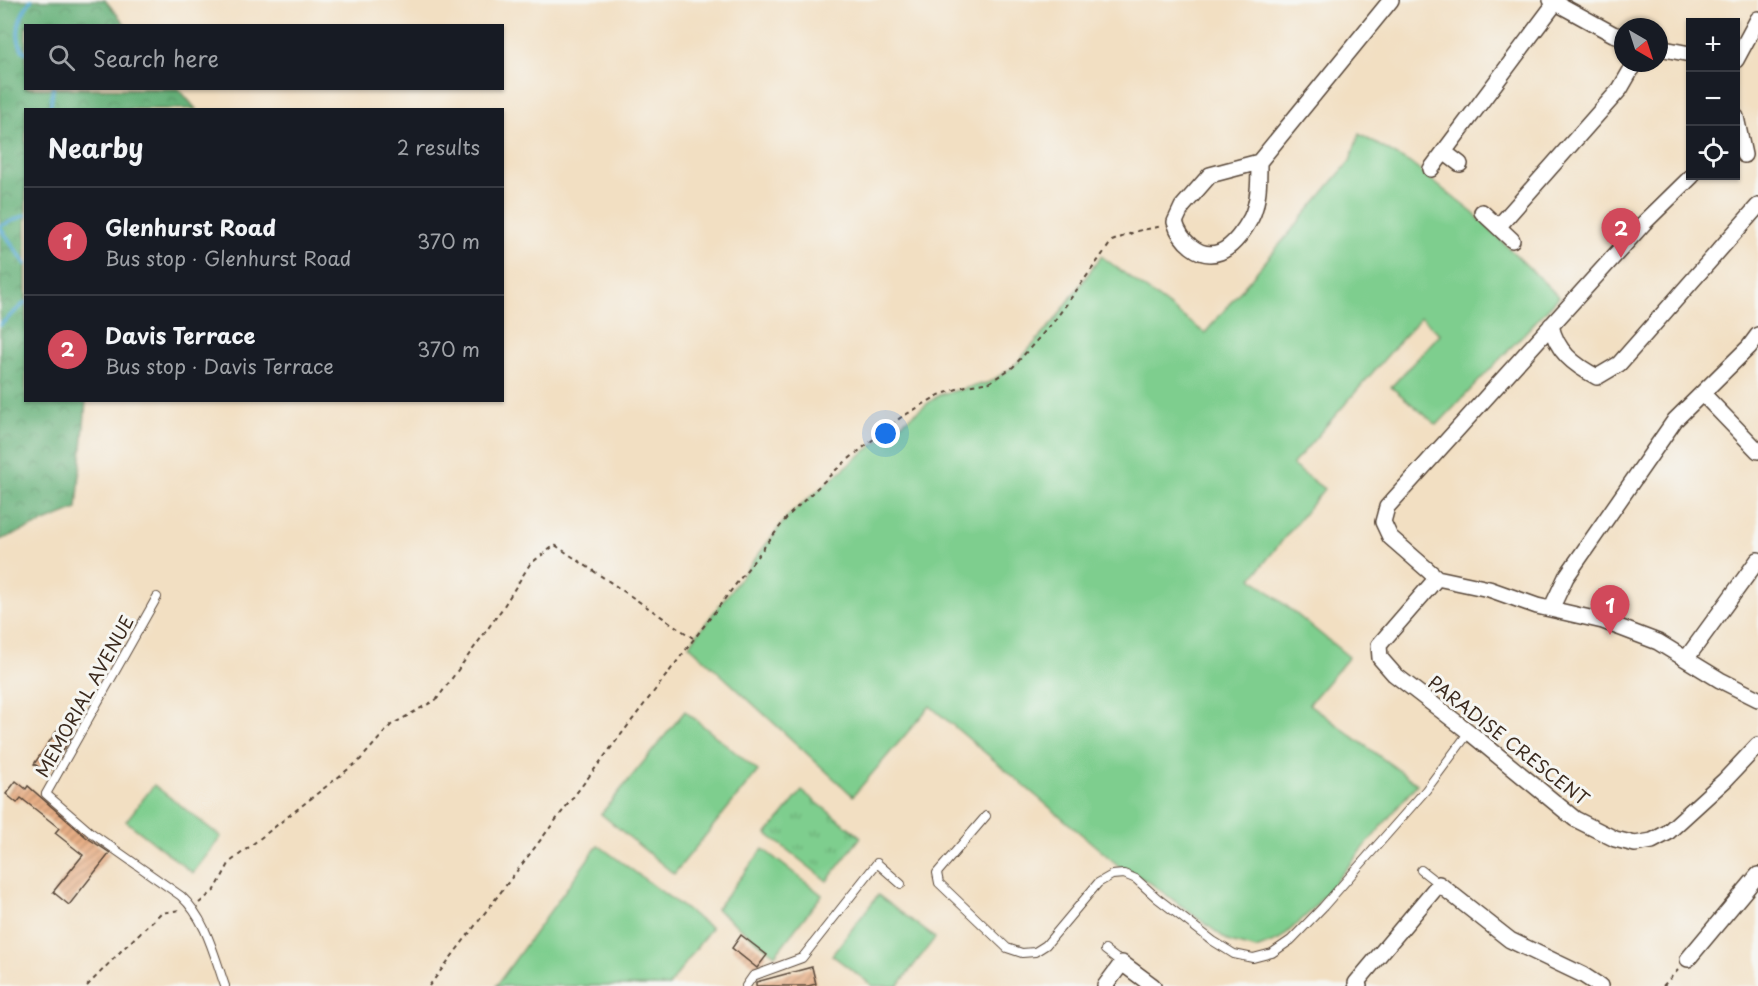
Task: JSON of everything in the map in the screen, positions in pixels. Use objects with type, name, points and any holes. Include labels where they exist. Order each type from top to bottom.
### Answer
[{"type":"street","points":[[1259,162],[1258,187],[1252,216],[1242,232],[1222,251],[1214,254],[1203,253],[1192,248],[1177,231],[1175,222],[1182,207],[1210,175],[1259,162],[1391,0]]},
{"type":"street","points":[[1431,169],[1553,1],[1614,34]]},
{"type":"street","points":[[1740,53],[1758,19]]},
{"type":"street","points":[[1668,50],[1686,53]]},
{"type":"street","points":[[1498,227],[1613,97],[1629,72]]},
{"type":"street","points":[[1738,126],[1746,155]]},
{"type":"street","points":[[1444,152],[1460,164]]},
{"type":"street","points":[[1688,180],[1645,222],[1387,507],[1383,522],[1390,537],[1437,578],[1489,589],[1551,609],[1603,621],[1658,642],[1720,680],[1758,699]]},
{"type":"street","points":[[1551,325],[1554,338],[1563,353],[1582,369],[1597,377],[1619,364],[1758,206]]},
{"type":"street","points":[[1482,212],[1512,240]]},
{"type":"street","points":[[1551,609],[1566,577],[1674,420],[1703,394],[1758,335]]},
{"type":"street","points":[[1703,394],[1758,451]]},
{"type":"street","points":[[1686,659],[1758,560]]},
{"type":"street","name":"PARADISE CRESCENT","points":[[1437,578],[1379,645],[1380,658],[1394,674],[1575,819],[1616,839],[1635,844],[1652,841],[1667,833],[1725,780],[1758,745]]},
{"type":"street","points":[[1688,959],[1758,875]]},
{"type":"street","points":[[1356,985],[1439,884],[1510,940],[1583,975],[1600,986]]},
{"type":"street","points":[[1105,986],[1122,963],[1153,986]]},
{"type":"lane","name":"MEMORIAL AVENUE","points":[[157,597],[46,794],[90,832],[181,896],[193,907],[225,986]]},
{"type":"lane","points":[[986,816],[937,873],[939,883],[1007,948],[1022,953],[1035,952],[1046,945],[1098,883],[1112,875],[1124,874],[1136,879],[1156,898],[1213,941],[1234,954],[1253,958],[1272,953],[1291,940],[1323,908],[1426,790],[1469,732]]},
{"type":"lane","points":[[746,986],[753,976],[801,958],[877,863],[901,884]]},
{"type":"lane","points":[[1421,870],[1439,884]]},
{"type":"lane","points":[[1105,950],[1122,963]]},
{"type":"path","points":[[429,986],[788,516],[840,466],[900,418],[939,395],[966,386],[990,382],[1013,367],[1055,320],[1112,241],[1137,231],[1176,224]]},
{"type":"path","points":[[87,986],[161,913],[193,907],[215,890],[230,862],[360,760],[391,725],[436,699],[502,609],[530,564],[555,545],[693,639]]},
{"type":"path","points":[[1664,986],[1688,959]]},
{"type":"green space","points":[[0,0],[105,0],[125,24],[24,24],[24,90],[180,90],[195,108],[24,108],[24,402],[86,402],[77,509],[0,540]]},
{"type":"green space","points":[[1359,134],[1410,163],[1473,213],[1559,297],[1437,425],[1391,387],[1440,334],[1421,317],[1292,465],[1324,489],[1252,578],[1349,657],[1309,704],[1417,784],[1311,911],[1279,940],[1256,949],[1230,942],[1149,882],[1119,866],[930,706],[853,796],[689,645],[788,516],[859,456],[939,395],[990,382],[1013,367],[1055,320],[1101,256],[1205,333],[1350,161]]},
{"type":"green space","points":[[685,711],[758,771],[674,874],[601,814]]},
{"type":"green space","points":[[154,785],[221,837],[193,873],[126,821]]},
{"type":"green space","points":[[802,791],[861,837],[827,881],[767,834]]},
{"type":"green space","points":[[598,845],[711,928],[669,986],[496,986]]},
{"type":"green space","points":[[763,849],[822,895],[775,955],[716,909]]},
{"type":"green space","points":[[878,895],[935,938],[898,986],[873,986],[832,955]]},
{"type":"building","points":[[58,729],[71,738],[48,773],[34,764]]},
{"type":"building","points":[[16,781],[26,789],[28,786],[86,837],[110,853],[69,905],[53,892],[83,855],[55,833],[59,828],[21,798],[17,803],[6,794]]},
{"type":"building","points":[[741,935],[767,955],[757,968],[732,948]]},
{"type":"building","points":[[812,967],[816,984],[756,986],[756,982]]},
{"type":"waterway","points":[[24,51],[18,38],[18,31],[23,12],[31,0]]},
{"type":"waterway","points":[[50,108],[53,90]]},
{"type":"waterway","points":[[0,226],[24,216]]},
{"type":"waterway","points":[[0,228],[24,261]]},
{"type":"waterway","points":[[0,325],[24,304]]},
{"type":"place","name":"Davis Terrace","points":[[1621,258]]},
{"type":"place","name":"Glenhurst Road","points":[[1610,635]]}]
